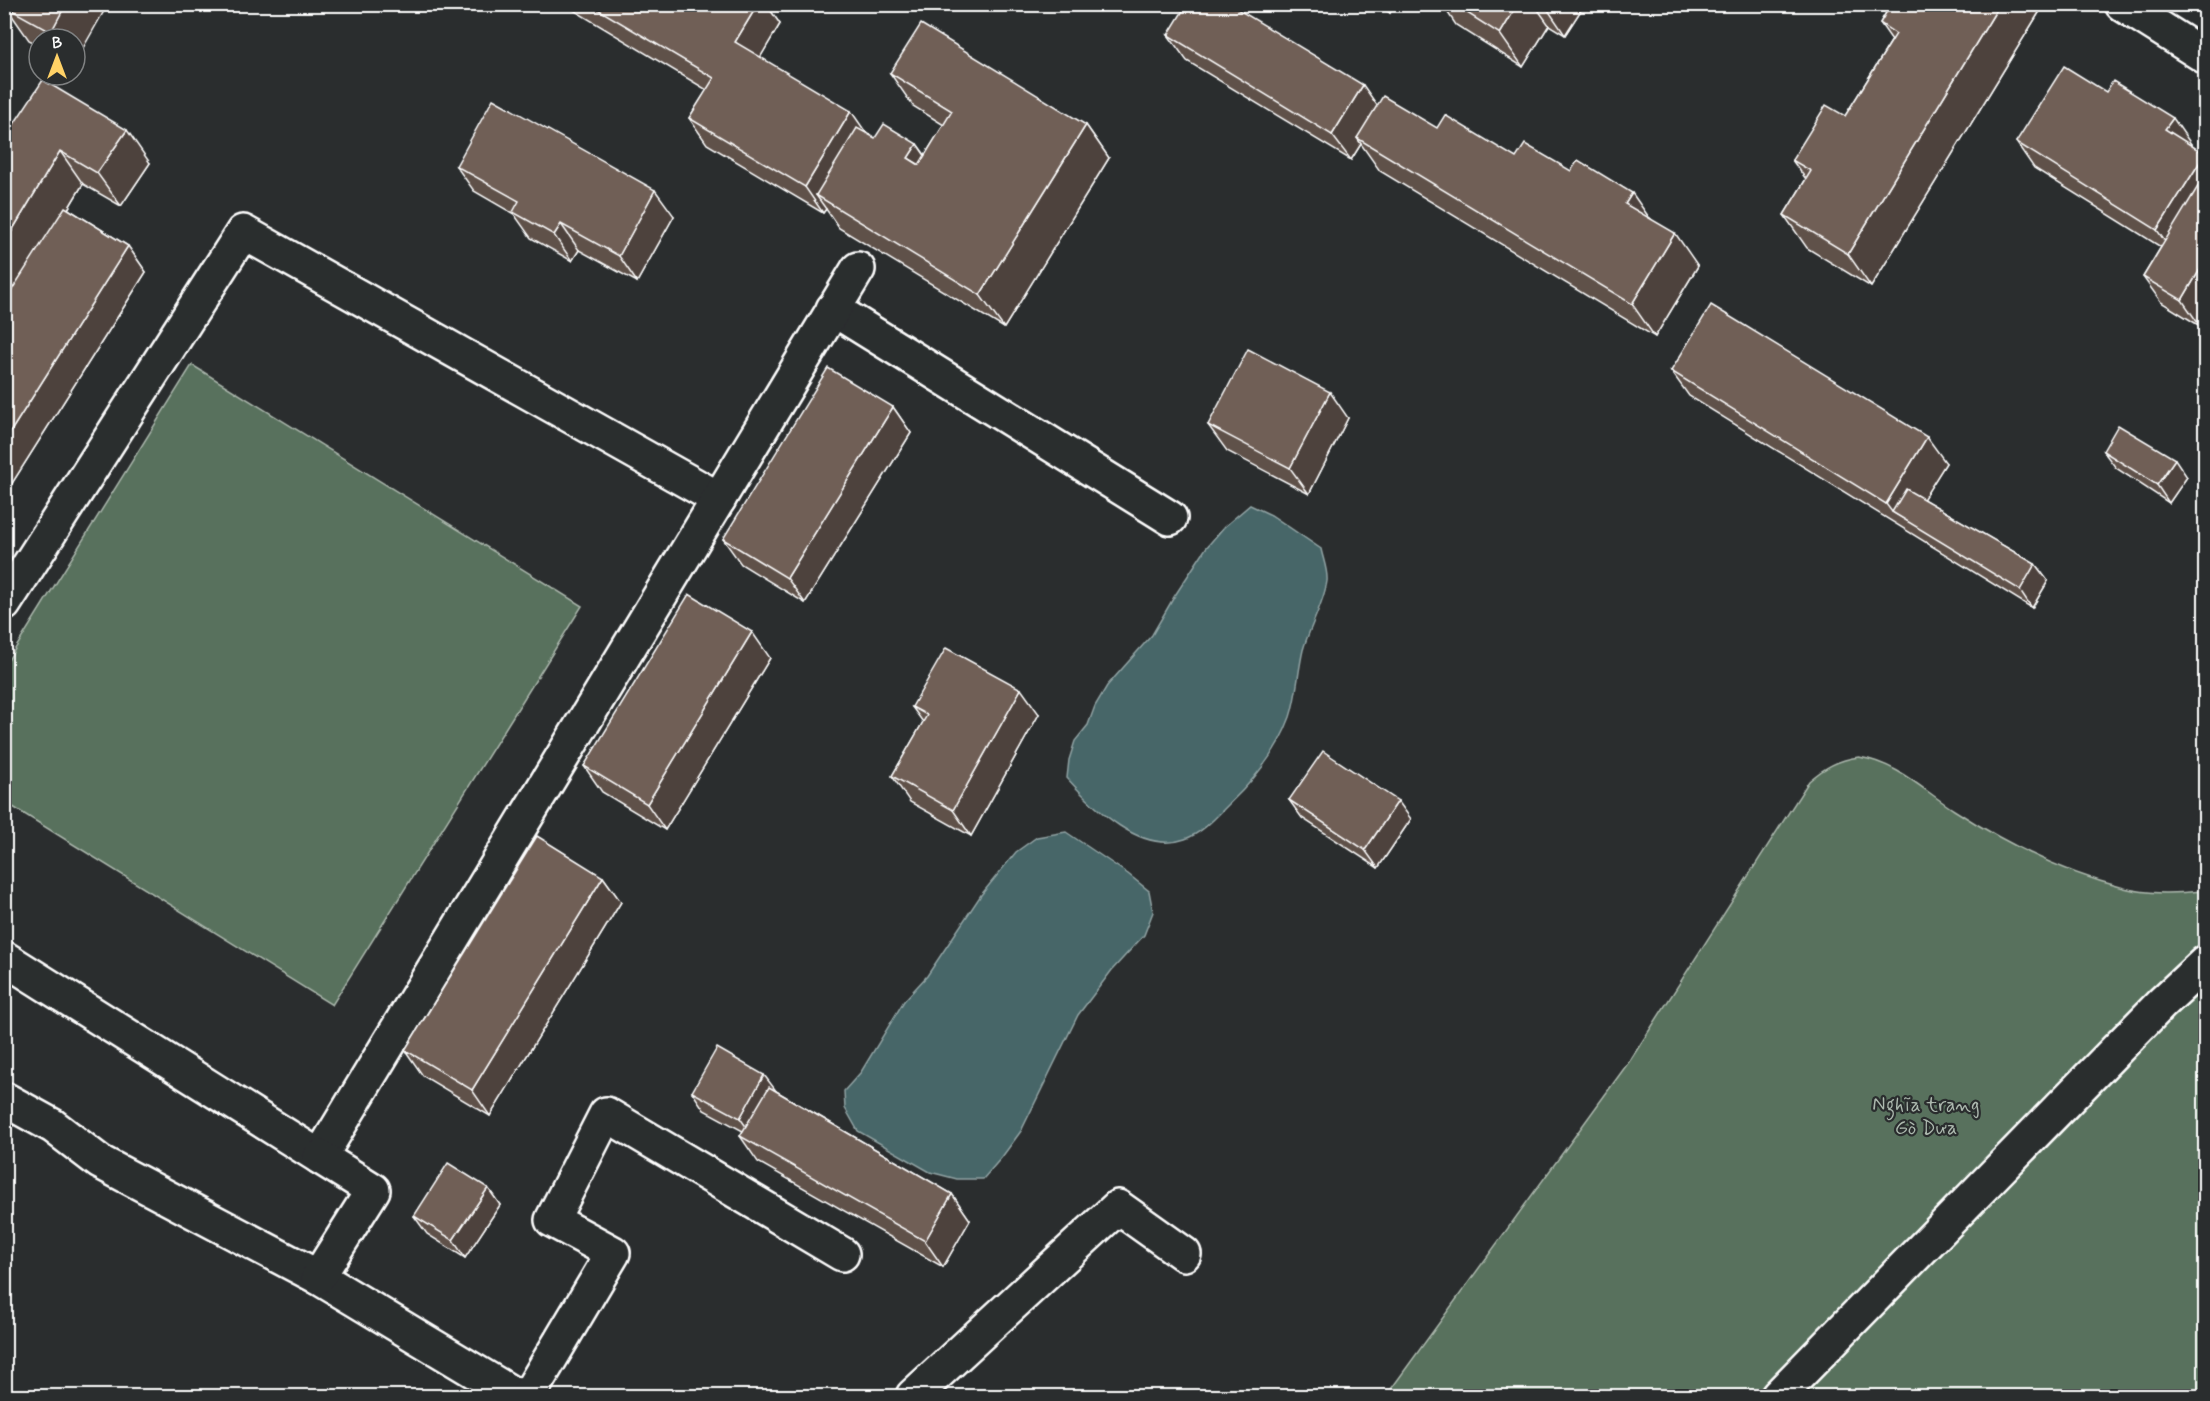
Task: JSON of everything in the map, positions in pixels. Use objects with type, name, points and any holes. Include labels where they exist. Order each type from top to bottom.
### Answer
[{"type":"street","points":[[2122,4],[2205,57]]},
{"type":"street","points":[[4,604],[243,232],[719,498]]},
{"type":"street","points":[[320,1157],[858,269]]},
{"type":"street","points":[[833,309],[1170,518]]},
{"type":"street","points":[[4,958],[373,1190],[318,1277]]},
{"type":"street","points":[[1778,1396],[2162,1003],[2205,963]]},
{"type":"street","points":[[4,1099],[53,1126],[100,1162],[318,1277],[516,1396]]},
{"type":"street","points":[[528,1396],[613,1253],[552,1220],[606,1113],[842,1254]]},
{"type":"street","points":[[914,1396],[1118,1208],[1184,1254]]},
{"type":"green space","points":[[192,365],[582,606],[332,1005],[5,802],[5,665]]},
{"type":"green space","name":"Nghĩa trang Gò Dưa","points":[[1859,757],[1873,760],[1898,771],[1954,810],[1994,834],[2036,856],[2079,874],[2144,892],[2205,891],[2205,1396],[1386,1396],[1631,1059],[1809,781],[1832,765]]},
{"type":"water","points":[[1250,505],[1271,515],[1321,549],[1326,569],[1327,581],[1320,607],[1303,650],[1290,717],[1265,763],[1210,823],[1185,839],[1168,842],[1135,835],[1105,815],[1067,778],[1069,760],[1075,741],[1088,725],[1095,706],[1107,686],[1152,635],[1206,548],[1224,527]]},
{"type":"water","points":[[1066,832],[1149,891],[1153,912],[1144,935],[1112,970],[1078,1015],[1021,1131],[983,1179],[957,1179],[930,1172],[858,1131],[845,1108],[844,1091],[861,1072],[904,1001],[927,976],[981,895],[1016,852],[1037,837]]},
{"type":"building","points":[[7,4],[66,4],[54,27],[42,27],[6,7]]},
{"type":"building","points":[[589,4],[758,4],[735,42],[851,111],[805,187],[689,118],[714,78]]},
{"type":"building","points":[[1187,4],[1229,4],[1363,85],[1332,135],[1168,35]]},
{"type":"building","points":[[1453,4],[1518,4],[1500,34]]},
{"type":"building","points":[[1891,4],[2000,4],[1848,254],[1784,215],[1811,171],[1792,160],[1826,105],[1845,116],[1896,34],[1880,23]]},
{"type":"building","points":[[921,24],[1086,125],[980,295],[816,195],[857,128],[875,138],[884,124],[917,144],[908,158],[919,165],[952,111],[890,73]]},
{"type":"building","points":[[2064,66],[2106,92],[2113,81],[2173,118],[2165,129],[2205,154],[2157,230],[2016,142]]},
{"type":"building","points":[[38,87],[55,87],[127,130],[97,173],[60,151],[4,244],[4,139]]},
{"type":"building","points":[[1383,96],[1437,128],[1445,115],[1516,158],[1525,144],[1571,171],[1578,160],[1632,193],[1625,204],[1675,233],[1632,304],[1357,138]]},
{"type":"building","points":[[493,99],[655,190],[619,256],[561,224],[554,235],[513,212],[519,201],[456,166]]},
{"type":"building","points":[[2205,175],[2205,261],[2182,300],[2143,277]]},
{"type":"building","points":[[65,207],[128,246],[4,442],[4,302]]},
{"type":"building","points":[[1711,305],[1927,437],[1886,504],[1671,371]]},
{"type":"building","points":[[1248,349],[1330,392],[1290,468],[1208,425]]},
{"type":"building","points":[[828,368],[893,407],[787,578],[723,539]]},
{"type":"building","points":[[2118,425],[2175,459],[2157,485],[2103,451]]},
{"type":"building","points":[[1906,489],[2035,564],[2020,590],[1892,512]]},
{"type":"building","points":[[689,594],[752,632],[647,804],[584,766]]},
{"type":"building","points":[[946,648],[1021,689],[953,810],[892,776],[927,715],[912,707]]},
{"type":"building","points":[[1323,751],[1398,801],[1365,850],[1289,800]]},
{"type":"building","points":[[537,836],[603,877],[472,1090],[405,1050]]},
{"type":"building","points":[[717,1048],[764,1075],[740,1118],[692,1092]]},
{"type":"building","points":[[769,1087],[952,1194],[925,1241],[740,1136]]},
{"type":"building","points":[[448,1163],[488,1188],[453,1240],[414,1216]]}]
